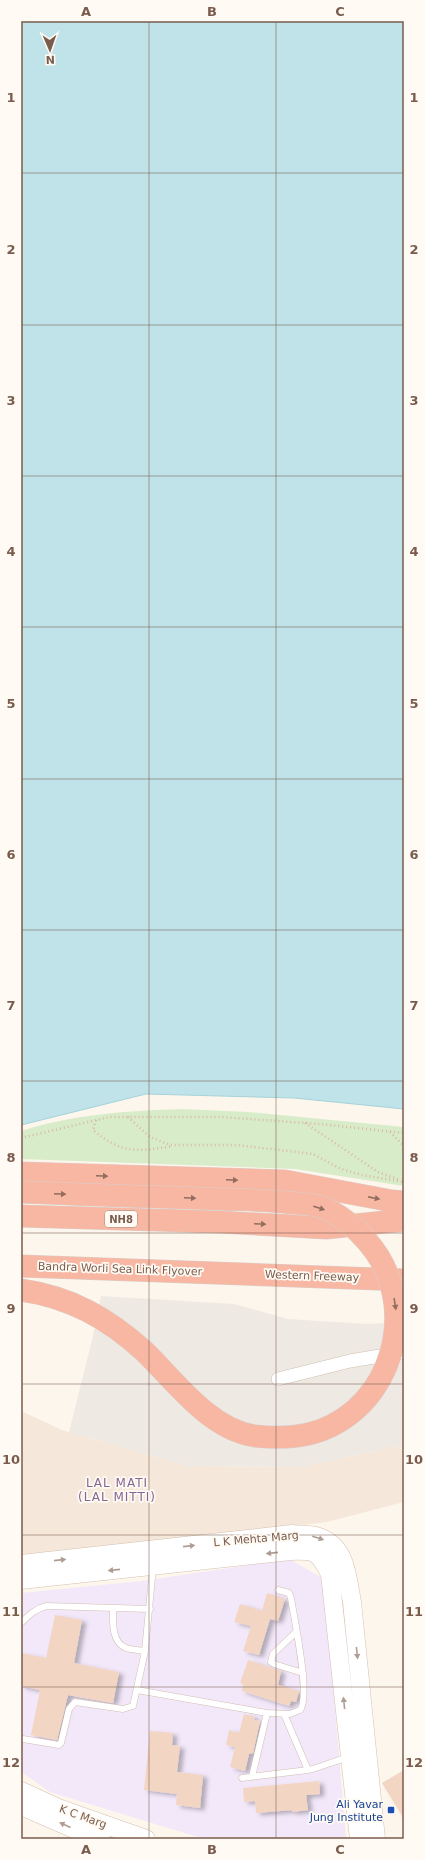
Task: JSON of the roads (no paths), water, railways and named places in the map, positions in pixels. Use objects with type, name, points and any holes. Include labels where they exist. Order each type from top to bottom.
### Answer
[{"type":"highway","points":[[21,1173],[285,1181],[404,1202]]},
{"type":"highway","points":[[21,1192],[273,1201],[321,1207],[340,1217],[359,1232],[374,1248],[387,1270],[397,1316],[395,1338],[388,1363],[367,1397],[351,1414],[333,1426],[312,1434],[283,1437],[253,1436],[233,1428],[203,1409],[182,1391],[144,1352],[114,1326],[93,1313],[68,1301],[45,1294],[21,1290]]},
{"type":"highway","name":"NH8","points":[[21,1216],[221,1222],[326,1228],[404,1220]]},
{"type":"highway","name":"Bandra Worli Sea Link Flyover","points":[[21,1266],[220,1272]]},
{"type":"highway","name":"Western Freeway","points":[[220,1272],[404,1280]]},
{"type":"main road","name":"L K Mehta Marg","points":[[21,1580],[292,1534],[319,1536],[337,1547],[345,1564],[352,1602],[355,1630],[356,1734],[362,1793],[359,1839]]},
{"type":"main road","name":"L K Mehta Marg","points":[[21,1564],[290,1550],[306,1550],[316,1552],[330,1574],[336,1632],[356,1734],[350,1758],[376,1839]]},
{"type":"main road","points":[[336,1632],[355,1630]]},
{"type":"main road","name":"K C Marg","points":[[21,1791],[58,1808],[146,1839]]},
{"type":"main road","name":"K C Marg","points":[[21,1806],[101,1839]]},
{"type":"street","points":[[278,1379],[350,1361],[404,1352]]},
{"type":"lane","points":[[23,1739],[59,1745],[62,1743],[69,1709],[72,1704],[78,1702],[127,1709],[132,1706],[137,1690],[145,1650],[150,1609],[152,1558]]},
{"type":"lane","points":[[137,1690],[267,1713],[284,1714],[296,1712],[302,1708],[304,1703],[303,1672],[291,1596],[287,1592],[278,1590]]},
{"type":"lane","points":[[21,1623],[37,1608],[46,1606],[150,1609]]},
{"type":"lane","points":[[113,1608],[113,1629],[118,1640],[126,1648],[145,1650]]},
{"type":"lane","points":[[296,1632],[273,1654],[271,1662],[303,1672]]},
{"type":"lane","points":[[252,1777],[267,1713]]},
{"type":"lane","points":[[284,1714],[308,1770]]},
{"type":"lane","points":[[242,1778],[308,1770],[321,1767],[337,1760],[350,1758]]},
{"type":"water","points":[[21,21],[404,21],[404,1109],[294,1098],[146,1094],[21,1125]]},
{"type":"place","name":"Ali Yavar Jung Institute","points":[[391,1810]]},
{"type":"district","name":"LAL MATI (LAL MITTI)","points":[[117,1490]]}]
